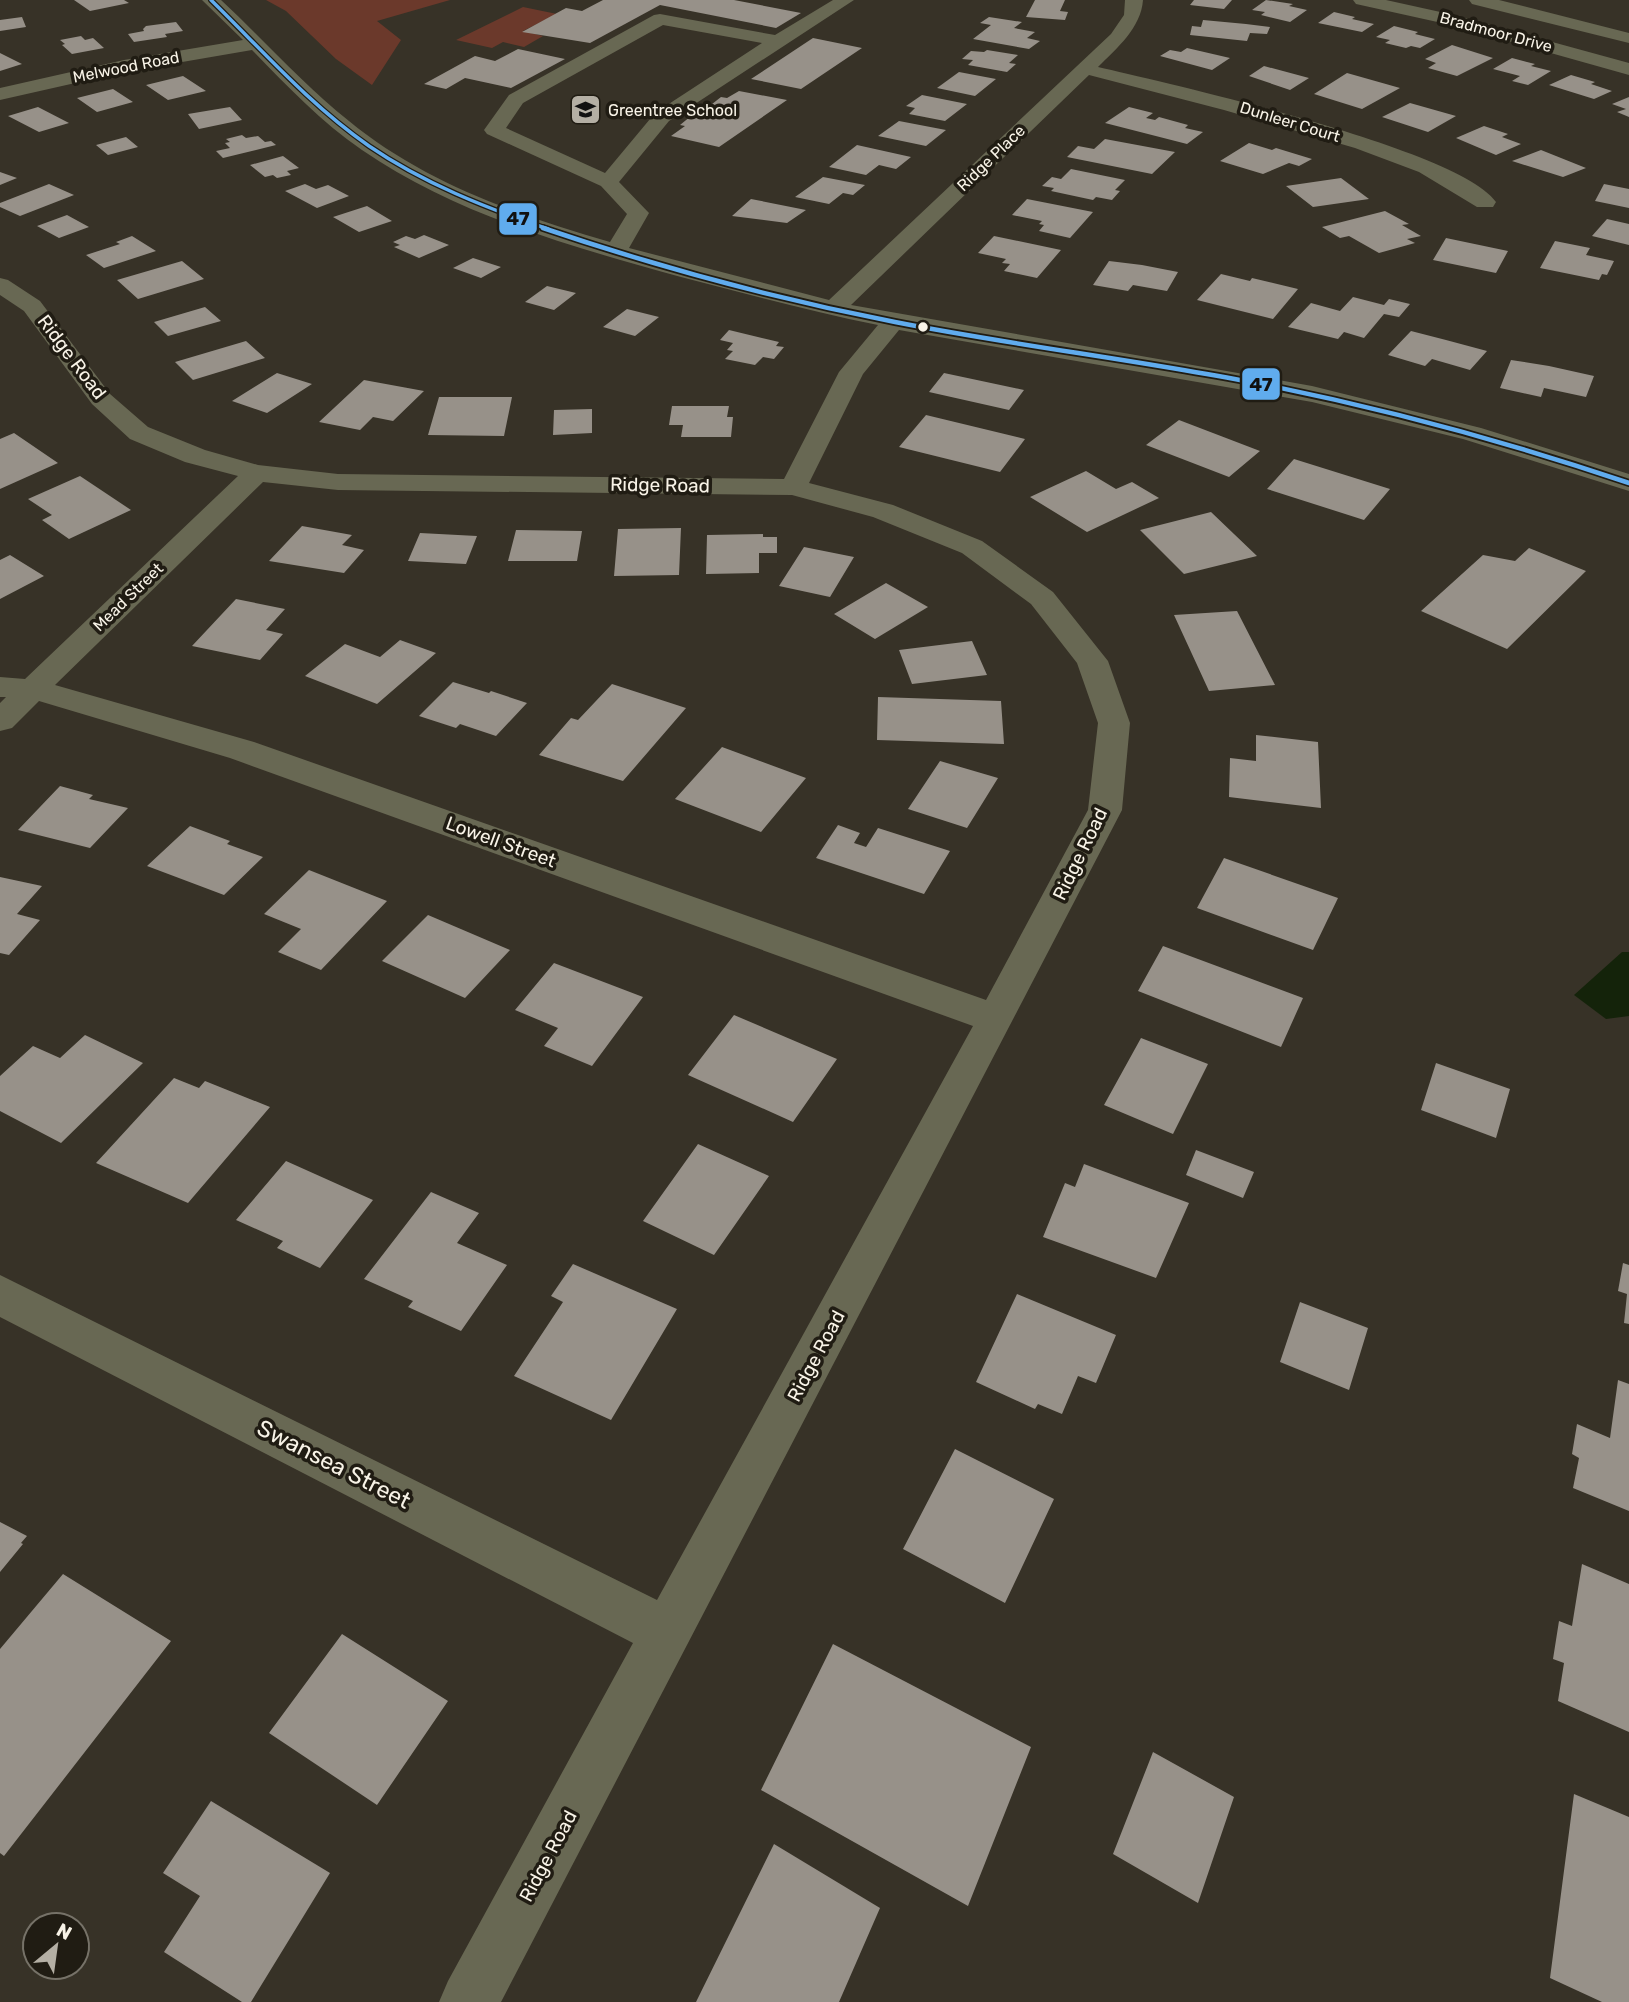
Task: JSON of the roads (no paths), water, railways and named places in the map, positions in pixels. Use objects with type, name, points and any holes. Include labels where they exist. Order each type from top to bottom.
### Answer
[{"type":"street","points":[[211,0],[253,44],[341,127],[394,162],[452,191],[529,224],[615,252],[834,309],[1311,394],[1466,432],[1629,483]]},
{"type":"street","points":[[608,182],[662,117],[845,0]]},
{"type":"street","name":"Ridge Place","points":[[834,309],[1116,38],[1133,15],[1134,0]]},
{"type":"street","name":"Bradmoor Drive","points":[[1362,0],[1454,20],[1625,68]]},
{"type":"street","name":"Bradmoor Drive","points":[[1478,0],[1629,38]]},
{"type":"street","points":[[615,252],[638,214],[608,182],[494,130],[516,99],[660,19],[778,41]]},
{"type":"street","points":[[1625,68],[1600,44],[1595,29],[1629,21]]},
{"type":"street","name":"Melwood Road","points":[[0,94],[124,66],[253,44]]},
{"type":"street","name":"Dunleer Court","points":[[1085,69],[1241,107],[1352,141],[1429,167],[1467,188],[1485,202]]},
{"type":"street","name":"Ridge Road","points":[[0,285],[16,311],[101,399],[139,433],[195,456],[257,472],[338,482],[793,487],[884,511],[972,547],[1042,598],[1091,661],[1114,723],[1105,810],[996,1019],[469,2002]]},
{"type":"street","points":[[793,487],[852,372],[894,321]]},
{"type":"street","name":"Mead Street","points":[[0,721],[16,688],[257,472]]},
{"type":"street","name":"Lowell Street","points":[[16,688],[242,750],[996,1019]]},
{"type":"street","name":"Swansea Street","points":[[0,1295],[667,1633]]},
{"type":"place","name":"Greentree School","points":[[585,110]]}]
